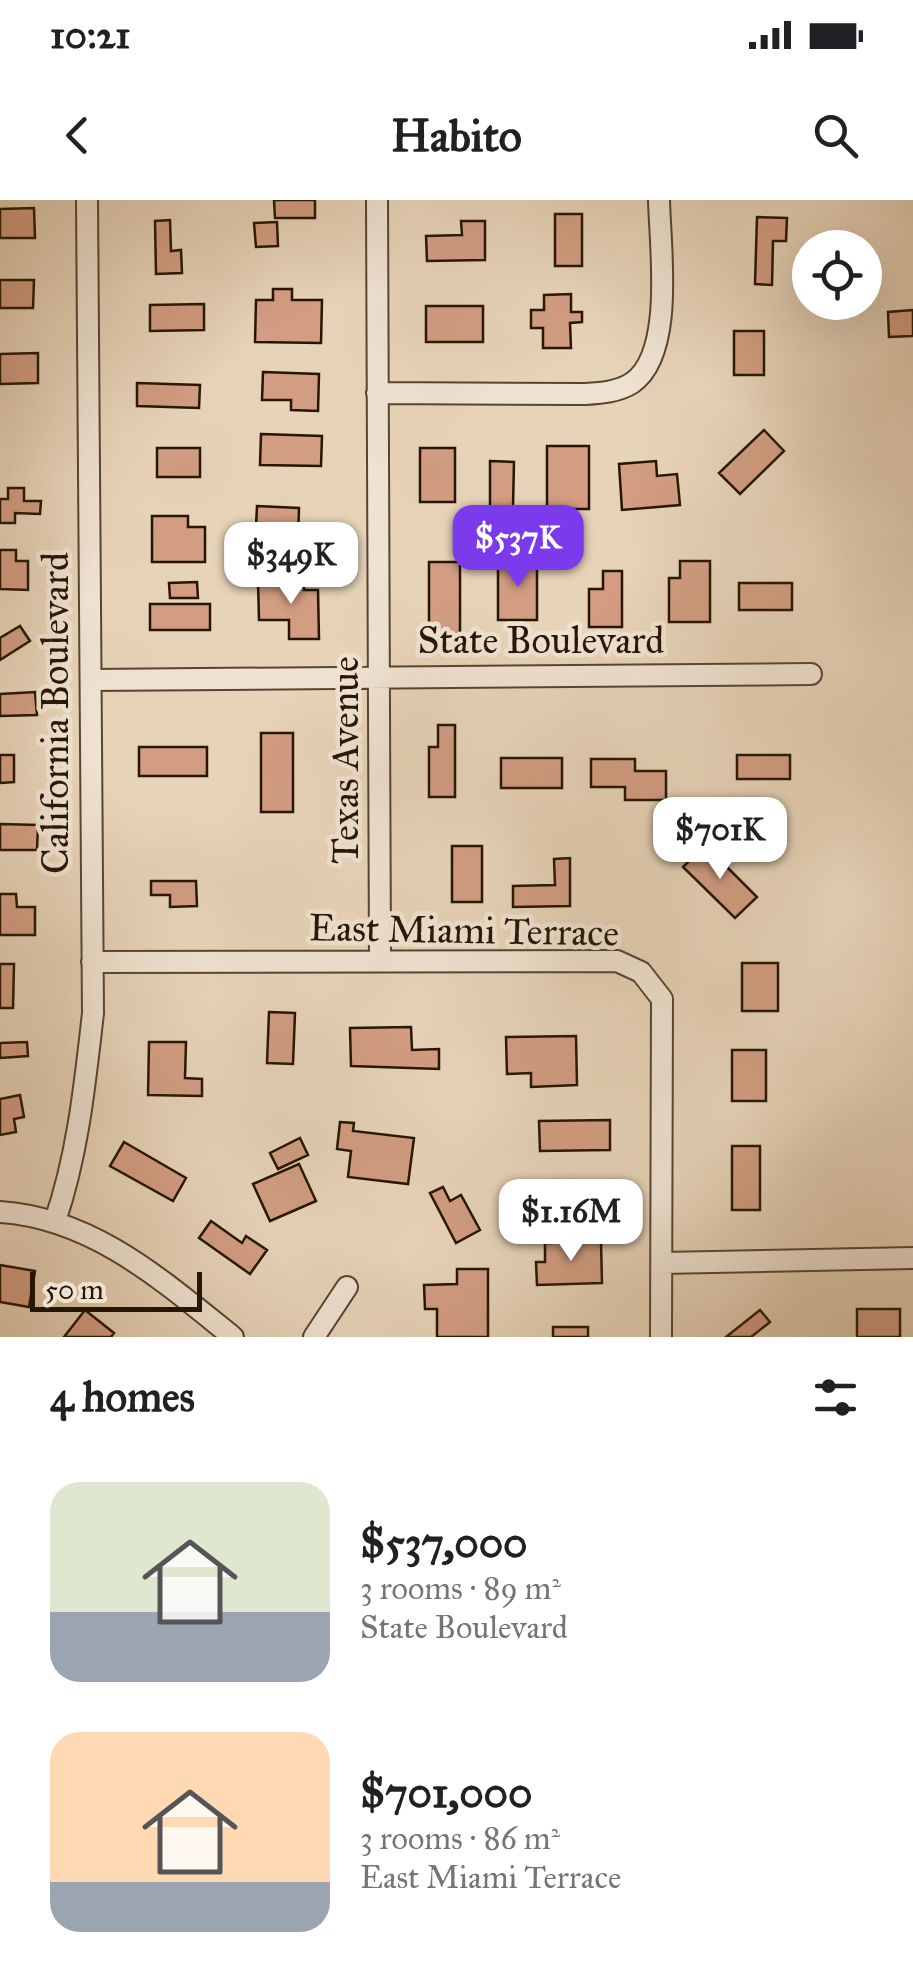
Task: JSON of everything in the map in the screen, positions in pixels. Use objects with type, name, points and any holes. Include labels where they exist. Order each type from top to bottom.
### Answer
[{"type":"street","name":"California Boulevard","points":[[55,1221],[66,1190],[83,1104],[92,1013],[87,200]]},
{"type":"street","name":"Texas Avenue","points":[[376,200],[380,961]]},
{"type":"street","points":[[377,394],[585,394],[630,384],[644,371],[655,350],[660,321],[660,200]]},
{"type":"street","name":"State Boulevard","points":[[90,680],[811,674]]},
{"type":"street","name":"East Miami Terrace","points":[[92,962],[617,961],[641,972],[662,999],[661,1337]]},
{"type":"street","points":[[0,1212],[55,1221],[109,1244],[233,1337]]},
{"type":"street","points":[[662,1263],[913,1258]]},
{"type":"street","points":[[314,1337],[347,1287]]},
{"type":"building","points":[[274,200],[315,200],[315,218],[275,218]]},
{"type":"building","points":[[34,208],[35,238],[0,238],[0,209]]},
{"type":"building","points":[[555,214],[582,214],[582,266],[555,266]]},
{"type":"building","points":[[757,217],[787,218],[786,241],[773,241],[772,285],[755,284]]},
{"type":"building","points":[[170,220],[171,251],[181,250],[182,273],[156,274],[155,221]]},
{"type":"building","points":[[461,221],[485,221],[485,260],[427,261],[426,236],[462,235]]},
{"type":"building","points":[[277,222],[278,246],[256,247],[254,223]]},
{"type":"building","points":[[0,280],[34,280],[33,308],[0,308]]},
{"type":"building","points":[[273,289],[292,289],[292,300],[322,300],[321,343],[255,342],[256,300],[273,300]]},
{"type":"building","points":[[571,294],[571,312],[582,312],[582,322],[570,323],[571,348],[543,348],[543,328],[531,328],[531,310],[544,310],[544,295]]},
{"type":"building","points":[[204,304],[204,330],[150,331],[150,305]]},
{"type":"building","points":[[426,306],[483,306],[483,342],[426,342]]},
{"type":"building","points":[[913,310],[913,336],[889,337],[888,312]]},
{"type":"building","points":[[734,331],[764,331],[764,375],[734,375]]},
{"type":"building","points":[[38,353],[38,383],[0,384],[0,354]]},
{"type":"building","points":[[263,372],[319,374],[318,411],[291,410],[291,400],[262,400]]},
{"type":"building","points":[[137,383],[200,385],[199,408],[137,406]]},
{"type":"building","points":[[764,430],[784,451],[740,494],[719,473]]},
{"type":"building","points":[[261,434],[322,436],[321,466],[260,465]]},
{"type":"building","points":[[547,446],[589,446],[589,509],[547,509]]},
{"type":"building","points":[[157,448],[200,448],[200,477],[157,477]]},
{"type":"building","points":[[420,448],[455,448],[455,502],[420,502]]},
{"type":"building","points":[[490,461],[514,462],[513,507],[490,507]]},
{"type":"building","points":[[656,461],[657,476],[677,474],[680,505],[622,510],[619,464]]},
{"type":"building","points":[[8,488],[24,488],[24,501],[41,501],[40,514],[15,513],[15,523],[0,523],[0,499],[8,499]]},
{"type":"building","points":[[257,506],[299,508],[298,542],[325,543],[324,563],[285,562],[285,569],[254,567]]},
{"type":"building","points":[[152,516],[188,516],[188,527],[205,527],[205,562],[152,562]]},
{"type":"building","points":[[0,550],[16,550],[16,561],[28,561],[28,590],[0,589]]},
{"type":"building","points":[[498,560],[537,560],[537,620],[498,620]]},
{"type":"building","points":[[680,561],[710,561],[710,622],[669,622],[669,578],[680,578]]},
{"type":"building","points":[[429,562],[460,562],[460,634],[429,634]]},
{"type":"building","points":[[603,571],[622,571],[622,627],[589,627],[589,589],[603,589]]},
{"type":"building","points":[[304,581],[304,590],[318,590],[319,639],[289,639],[289,620],[259,620],[258,582]]},
{"type":"building","points":[[197,582],[198,598],[170,598],[169,583]]},
{"type":"building","points":[[739,583],[792,583],[792,610],[739,610]]},
{"type":"building","points":[[150,604],[210,604],[210,630],[150,630]]},
{"type":"building","points":[[20,626],[30,641],[0,660],[0,638]]},
{"type":"building","points":[[35,692],[37,715],[0,716],[0,694]]},
{"type":"building","points":[[438,725],[455,725],[455,797],[429,797],[429,747],[438,747]]},
{"type":"building","points":[[261,733],[293,733],[293,812],[261,812]]},
{"type":"building","points":[[139,747],[207,747],[207,776],[139,776]]},
{"type":"building","points":[[0,755],[14,755],[14,782],[0,783]]},
{"type":"building","points":[[737,755],[790,755],[790,779],[737,779]]},
{"type":"building","points":[[501,758],[562,758],[562,788],[501,788]]},
{"type":"building","points":[[591,759],[635,759],[635,771],[666,771],[666,800],[625,800],[625,787],[591,787]]},
{"type":"building","points":[[0,824],[38,825],[37,850],[0,850]]},
{"type":"building","points":[[705,845],[757,897],[735,918],[683,867]]},
{"type":"building","points":[[452,846],[482,846],[482,902],[452,902]]},
{"type":"building","points":[[570,858],[570,906],[513,907],[513,886],[555,885],[554,859]]},
{"type":"building","points":[[151,881],[196,881],[197,906],[170,907],[170,895],[151,895]]},
{"type":"building","points":[[0,894],[16,894],[17,907],[35,907],[35,935],[0,935]]},
{"type":"building","points":[[742,963],[778,963],[778,1011],[742,1011]]},
{"type":"building","points":[[0,964],[14,964],[13,1008],[0,1008]]},
{"type":"building","points":[[269,1012],[295,1013],[293,1064],[267,1063]]},
{"type":"building","points":[[411,1027],[412,1050],[439,1049],[439,1069],[351,1066],[350,1028]]},
{"type":"building","points":[[576,1036],[577,1085],[531,1087],[531,1073],[507,1074],[506,1037]]},
{"type":"building","points":[[27,1042],[28,1056],[0,1058],[0,1043]]},
{"type":"building","points":[[149,1042],[186,1042],[185,1078],[202,1079],[202,1096],[148,1095]]},
{"type":"building","points":[[732,1050],[766,1050],[766,1101],[732,1101]]},
{"type":"building","points":[[20,1095],[24,1117],[14,1119],[16,1132],[0,1135],[0,1099]]},
{"type":"building","points":[[610,1120],[610,1150],[540,1151],[539,1121]]},
{"type":"building","points":[[340,1122],[354,1123],[353,1131],[414,1138],[408,1184],[348,1177],[351,1151],[337,1149]]},
{"type":"building","points":[[300,1138],[308,1155],[278,1169],[270,1153]]},
{"type":"building","points":[[124,1142],[186,1178],[173,1201],[110,1166]]},
{"type":"building","points":[[732,1146],[760,1146],[760,1210],[732,1210]]},
{"type":"building","points":[[299,1164],[316,1201],[270,1221],[253,1184]]},
{"type":"building","points":[[542,1184],[607,1185],[607,1208],[541,1207]]},
{"type":"building","points":[[443,1187],[450,1201],[461,1195],[480,1230],[456,1243],[430,1193]]},
{"type":"building","points":[[616,1215],[616,1238],[588,1239],[588,1216]]},
{"type":"building","points":[[211,1221],[242,1243],[246,1236],[267,1250],[250,1274],[199,1238]]},
{"type":"building","points":[[601,1242],[602,1283],[537,1285],[536,1262],[545,1262],[545,1243]]},
{"type":"building","points":[[0,1265],[35,1271],[29,1307],[0,1302]]},
{"type":"building","points":[[457,1269],[488,1269],[488,1337],[437,1337],[437,1309],[425,1309],[424,1285],[457,1284]]},
{"type":"building","points":[[857,1309],[900,1309],[900,1337],[857,1337]]},
{"type":"building","points":[[85,1310],[114,1333],[111,1337],[64,1337]]},
{"type":"building","points":[[760,1310],[770,1322],[751,1337],[726,1337]]},
{"type":"building","points":[[553,1327],[588,1327],[588,1337],[553,1337]]}]
